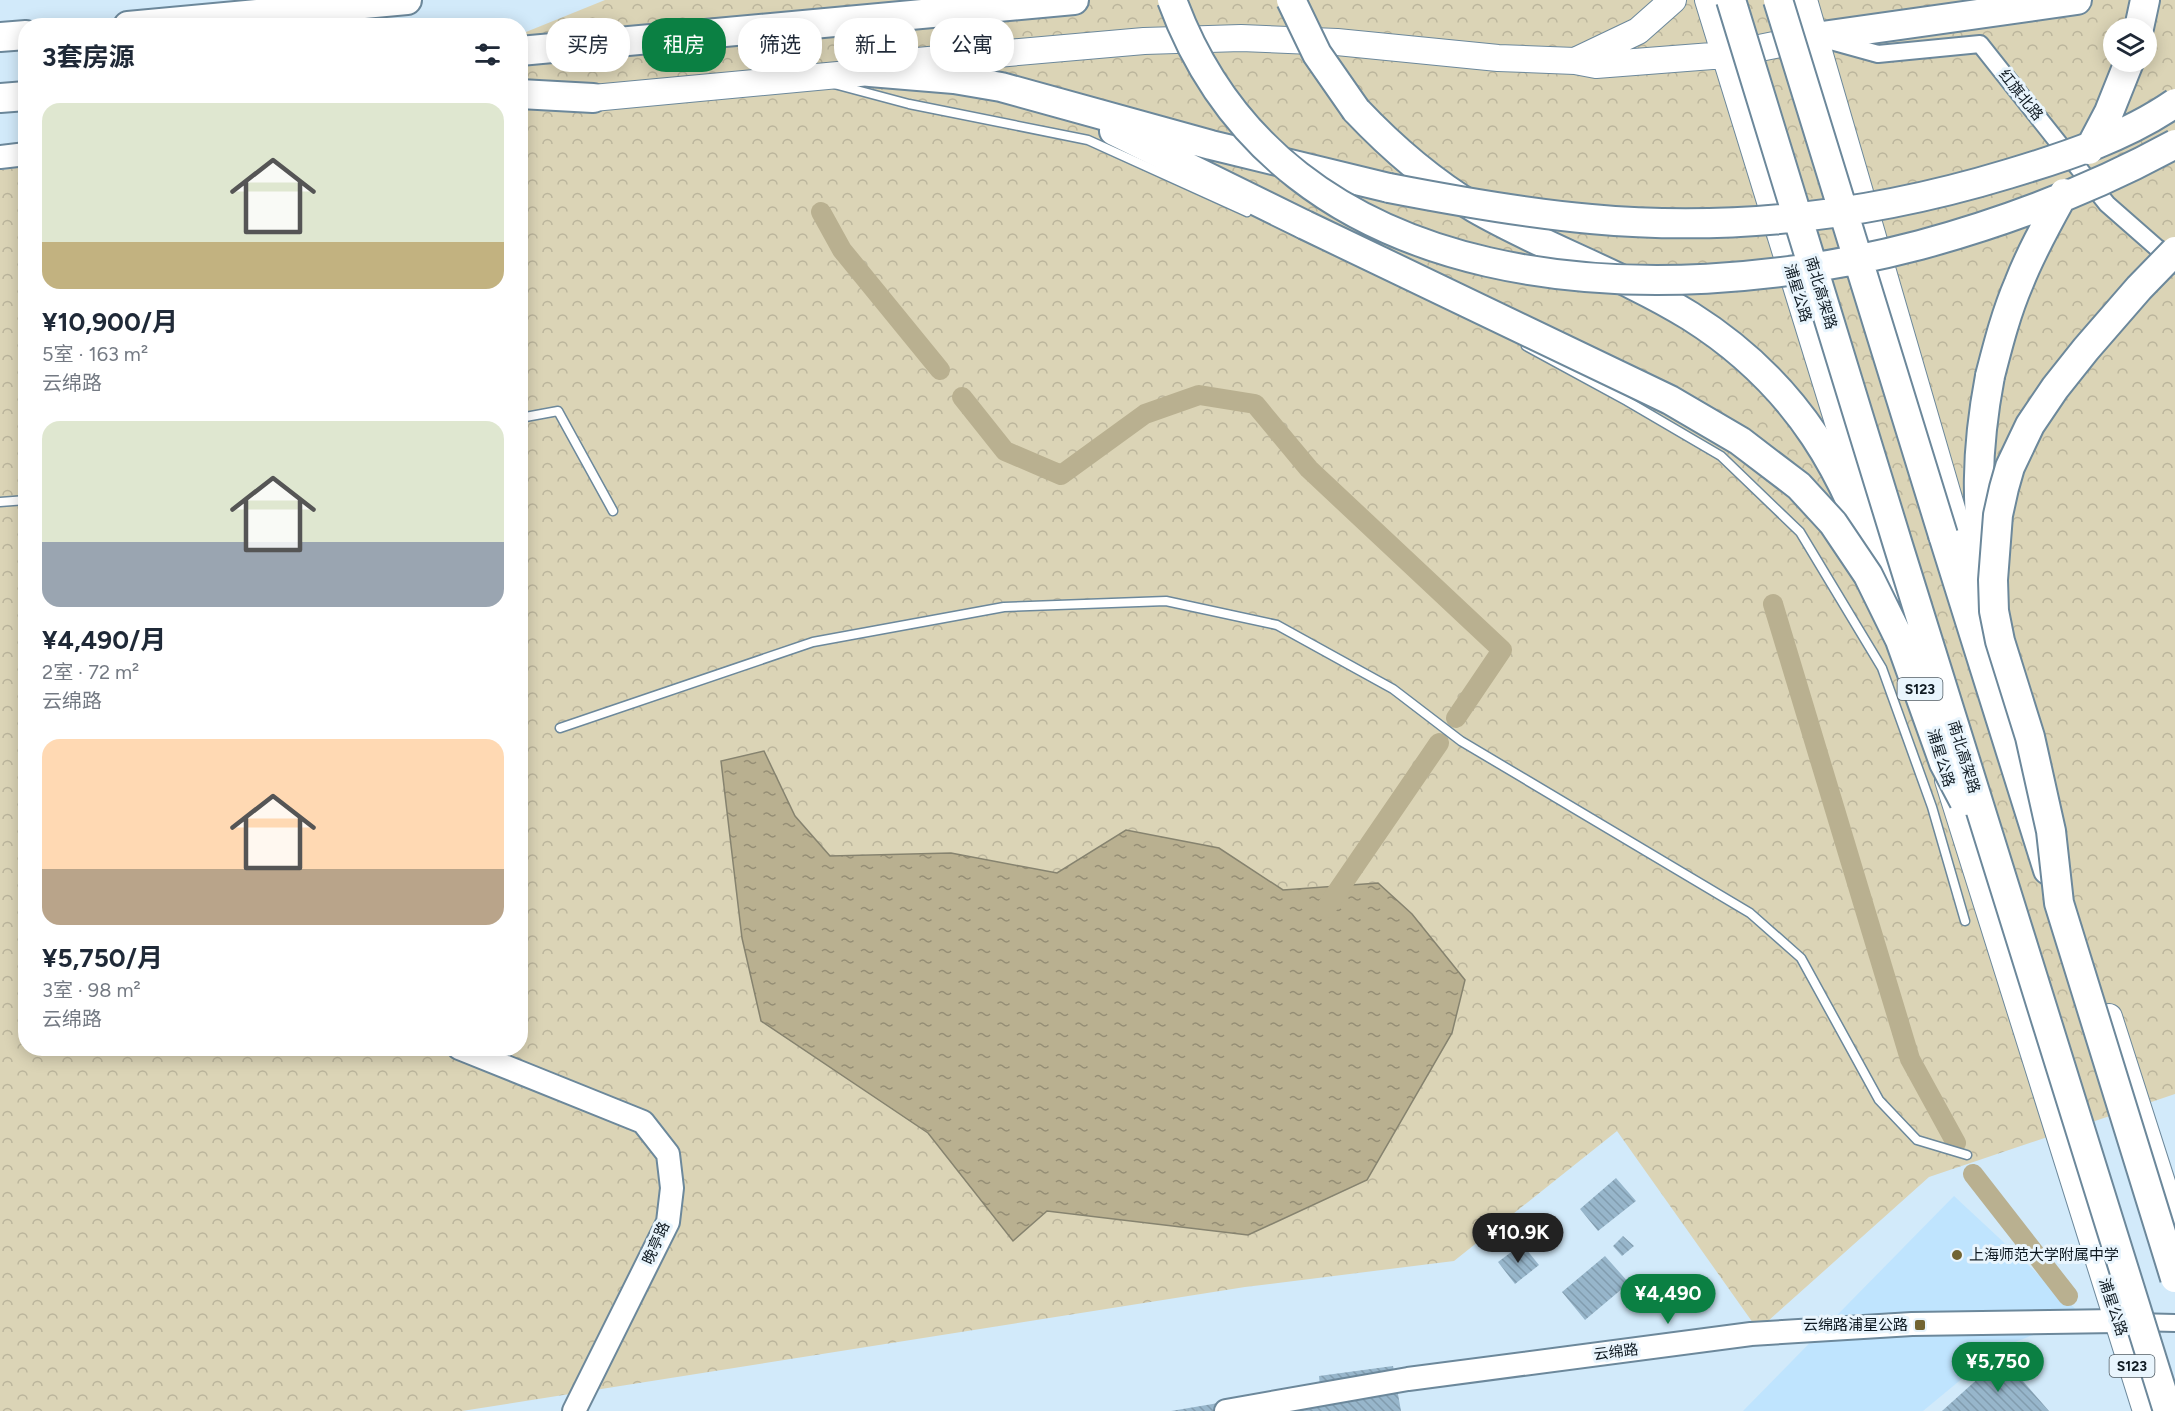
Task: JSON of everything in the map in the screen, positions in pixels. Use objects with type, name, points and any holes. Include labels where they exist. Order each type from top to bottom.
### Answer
[{"type":"highway","points":[[212,18],[407,0]]},
{"type":"highway","points":[[528,50],[1074,0]]},
{"type":"highway","points":[[1172,0],[1192,47],[1221,96],[1257,141],[1298,177],[1344,208],[1394,233],[1456,254],[1528,270],[1606,279],[1708,278],[1813,267],[1865,257],[1968,231],[2020,214],[2122,171],[2175,144]]},
{"type":"highway","points":[[1291,0],[1317,54],[1356,110],[1380,135],[1427,176],[1500,221],[1649,293],[1717,334],[1768,378],[1811,429],[1845,486],[1877,567],[1900,640],[1944,763],[1998,866]]},
{"type":"highway","name":"南北高架路","points":[[1731,0],[2168,1411]]},
{"type":"highway","points":[[1778,0],[2175,1278]]},
{"type":"highway","points":[[1815,37],[2077,0]]},
{"type":"highway","points":[[2141,18],[2145,0]]},
{"type":"highway","points":[[0,37],[18,36]]},
{"type":"highway","points":[[870,72],[954,79],[1001,87],[1211,145],[1389,188],[1528,212],[1591,219],[1687,224],[1783,219],[1881,206],[1980,183],[2086,147],[2148,120],[2175,104]]},
{"type":"highway","points":[[2059,903],[2056,864],[2030,736],[2000,641],[1980,540],[1978,499],[1981,427],[1989,376],[2002,329],[2019,283],[2039,238],[2109,112],[2125,72]]},
{"type":"highway","points":[[528,94],[593,98]]},
{"type":"highway","points":[[0,98],[18,97]]},
{"type":"highway","points":[[1090,110],[1111,129],[1670,400],[1740,441],[1798,486],[1833,523],[1868,575],[1900,640]]},
{"type":"highway","points":[[1994,611],[1994,548],[1998,515],[2010,468],[2022,440],[2042,406],[2085,349],[2175,251]]},
{"type":"main road","points":[[1575,61],[1638,31],[1672,0]]},
{"type":"main road","name":"浦星公路","points":[[1708,0],[1907,649],[2146,1411]]},
{"type":"main road","points":[[1804,0],[2017,733],[2175,1223]]},
{"type":"main road","points":[[918,61],[1144,41],[1240,38],[1337,42],[1498,58],[1575,61],[1596,65],[1725,55],[1815,37]]},
{"type":"main road","points":[[593,98],[870,72]]},
{"type":"street","name":"红旗北路","points":[[1815,37],[1878,54],[1980,44],[2107,204],[2163,254],[2175,269]]},
{"type":"street","points":[[528,107],[593,98]]},
{"type":"street","points":[[0,157],[18,155]]},
{"type":"street","name":"晚亭路","points":[[479,1056],[643,1122],[668,1154],[672,1188],[668,1222],[574,1411]]},
{"type":"street","points":[[2117,1321],[2175,1323]]},
{"type":"street","name":"云绵路","points":[[1226,1411],[1319,1403],[1408,1379],[1751,1334],[1912,1324],[2117,1321]]},
{"type":"lane","points":[[809,78],[909,104],[1088,140],[1252,214]]},
{"type":"lane","points":[[1520,344],[1627,401],[1721,456],[1800,532],[1882,668],[1932,807],[1965,921]]},
{"type":"lane","points":[[528,417],[558,411],[613,511]]},
{"type":"lane","points":[[0,502],[18,501]]},
{"type":"lane","points":[[560,728],[813,642],[1004,607],[1166,601],[1276,625],[1393,689],[1461,741],[1750,913],[1802,958],[1880,1100],[1917,1140],[1967,1155]]},
{"type":"shaded area","name":"上海师范大学附属中学","points":[[1954,1196],[2082,1315],[1998,1349],[1923,1411],[1743,1411]]},
{"type":"green space","points":[[605,0],[2175,0],[2175,1094],[1929,1177],[1758,1330],[1617,1131],[1454,1261],[1245,1287],[462,1411],[0,1411],[0,170],[18,168],[18,1056],[528,1056],[528,31],[546,24],[546,72],[630,72],[630,18],[561,18]]},
{"type":"water","points":[[764,751],[795,816],[830,856],[951,853],[1057,873],[1126,830],[1219,848],[1283,890],[1378,883],[1412,914],[1465,980],[1452,1033],[1367,1180],[1248,1235],[1047,1211],[1013,1241],[928,1133],[761,1021],[742,938],[721,761]]},
{"type":"building","points":[[1616,1178],[1636,1201],[1598,1231],[1580,1209]]},
{"type":"building","points":[[1623,1236],[1634,1246],[1622,1256],[1613,1246]]},
{"type":"building","points":[[1522,1244],[1539,1265],[1515,1284],[1498,1262]]},
{"type":"building","points":[[1605,1256],[1629,1283],[1585,1320],[1562,1292]]},
{"type":"building","points":[[2002,1357],[2049,1411],[1942,1411]]},
{"type":"building","points":[[1393,1366],[1401,1411],[1171,1411],[1320,1386],[1319,1376]]},
{"type":"waterway","points":[[821,212],[842,250],[940,370]]},
{"type":"waterway","points":[[962,397],[1005,451],[1061,475],[1145,414],[1199,395],[1255,404],[1309,469],[1502,650],[1456,718]]},
{"type":"waterway","points":[[1773,604],[1910,1059],[1956,1143]]},
{"type":"waterway","points":[[1326,908],[1439,743]]},
{"type":"waterway","points":[[1973,1174],[2068,1296]]},
{"type":"place","name":"上海师范大学附属中学","points":[[1957,1255]]},
{"type":"place","name":"云绵路浦星公路","points":[[1920,1325]]}]
